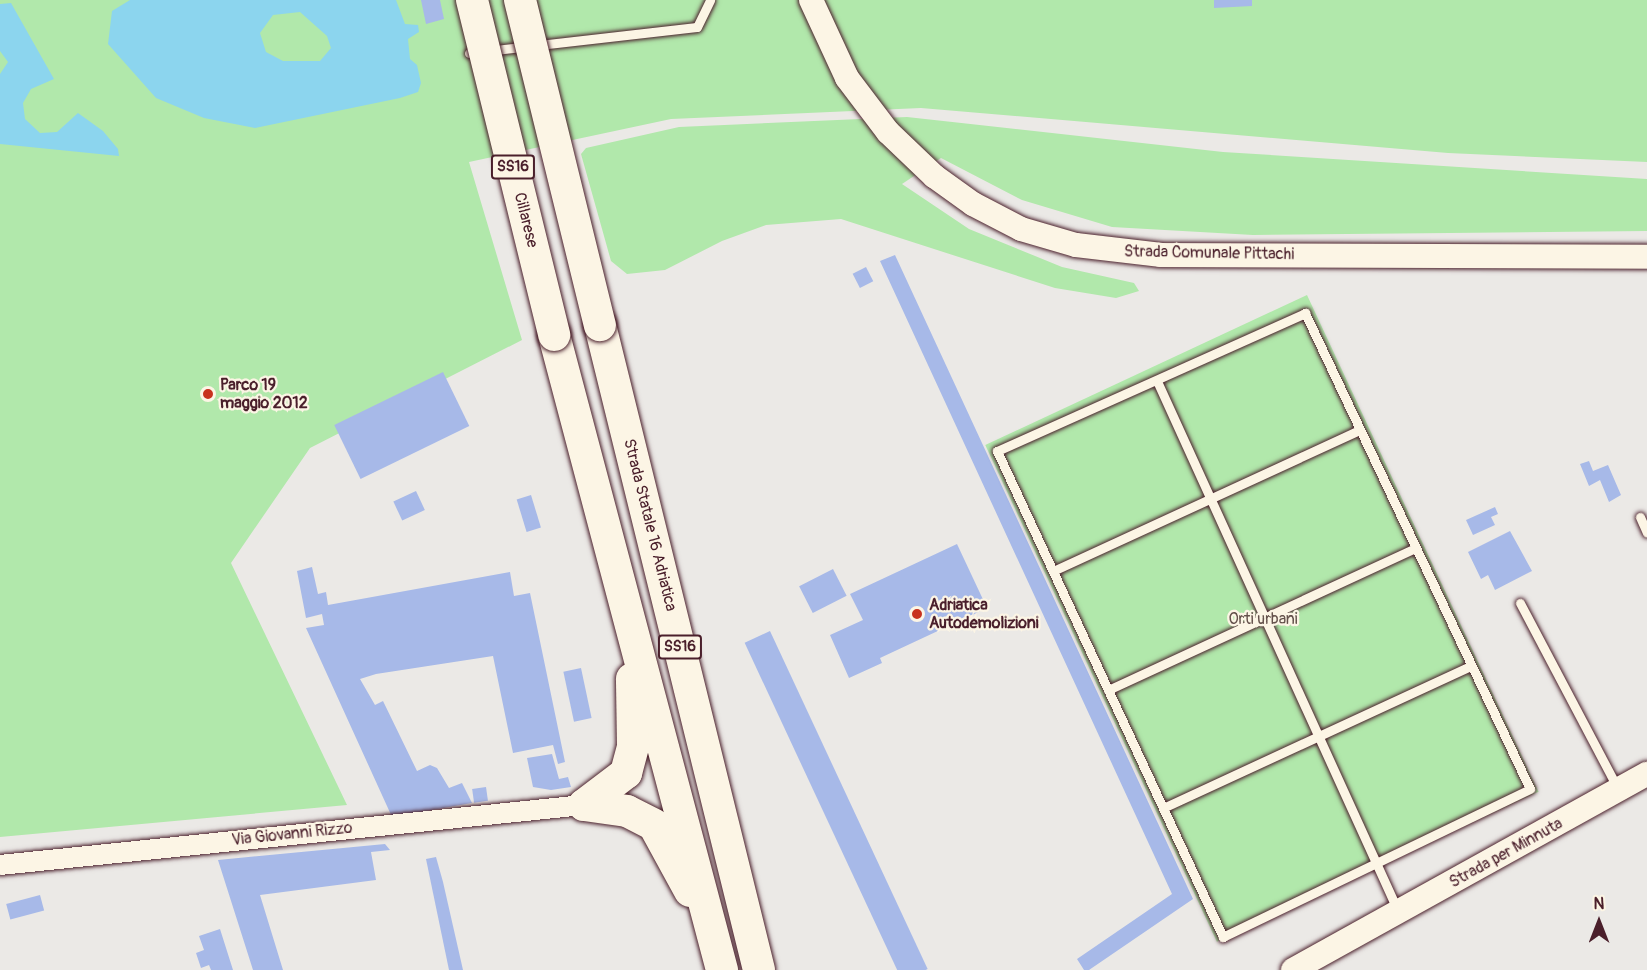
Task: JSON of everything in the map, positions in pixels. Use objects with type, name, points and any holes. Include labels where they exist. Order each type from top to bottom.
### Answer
[{"type":"highway","name":"Cillarese","points":[[472,0],[554,334],[623,597]]},
{"type":"highway","name":"Strada Statale 16 Adriatica","points":[[520,0],[759,970]]},
{"type":"highway","points":[[584,805],[626,772],[633,746],[634,698],[623,597]]},
{"type":"highway","name":"SS16","points":[[623,597],[722,970]]},
{"type":"highway","points":[[584,805],[627,811],[654,825],[714,936]]},
{"type":"street","name":"Strada Comunale Pittachi","points":[[811,0],[847,78],[888,132],[934,176],[973,204],[1021,229],[1076,245],[1120,251],[1647,257]]},
{"type":"street","name":"Strada per Minnuta","points":[[1293,970],[1365,933],[1647,774]]},
{"type":"street","name":"Via Giovanni Rizzo","points":[[0,865],[584,805]]},
{"type":"street","name":"Strada per Minnuta","points":[[1322,970],[1365,933]]},
{"type":"lane","points":[[469,53],[697,27],[710,0]]},
{"type":"lane","points":[[1305,313],[1530,789],[1223,937],[997,452],[1157,381],[1305,313]]},
{"type":"lane","points":[[1157,381],[1399,913]]},
{"type":"lane","points":[[1053,571],[1359,430]]},
{"type":"lane","points":[[1640,518],[1647,533]]},
{"type":"lane","points":[[1108,690],[1415,548]]},
{"type":"lane","points":[[1520,603],[1618,790]]},
{"type":"lane","points":[[1163,808],[1471,666]]},
{"type":"green space","name":"Parco 19 maggio 2012","points":[[0,0],[1647,0],[1647,162],[1448,153],[921,108],[671,119],[469,162],[522,340],[310,448],[231,563],[347,805],[0,837]]},
{"type":"green space","points":[[907,117],[1223,152],[1647,179],[1647,231],[1253,235],[1112,227],[1022,200],[941,158],[902,184],[969,229],[1062,267],[1134,283],[1139,291],[1116,298],[1055,288],[841,219],[766,225],[722,241],[665,270],[627,274],[611,261],[581,154],[586,148],[679,127]]},
{"type":"green space","name":"Orti urbani","points":[[1307,295],[1539,792],[1217,942],[985,445]]},
{"type":"water","points":[[130,0],[396,0],[405,24],[418,25],[419,32],[408,39],[410,59],[417,65],[421,83],[418,92],[400,98],[255,128],[204,118],[156,98],[108,44],[112,11]],"holes":[[[300,12],[327,36],[331,48],[320,61],[283,61],[266,52],[260,33],[273,15]]]},
{"type":"water","points":[[11,3],[54,79],[31,89],[23,103],[25,119],[40,133],[57,132],[78,113],[103,131],[118,149],[119,156],[0,144],[0,74],[8,62],[0,51],[0,4]]},
{"type":"building","points":[[421,0],[440,0],[444,19],[426,24]]},
{"type":"building","points":[[1214,0],[1252,0],[1252,6],[1214,8]]},
{"type":"building","points":[[895,255],[1193,899],[1089,970],[1084,970],[1077,959],[1172,894],[880,261]]},
{"type":"building","points":[[866,267],[873,281],[860,288],[853,274]]},
{"type":"building","points":[[443,372],[469,426],[361,479],[334,425]]},
{"type":"building","points":[[1589,461],[1593,471],[1608,465],[1621,495],[1609,502],[1600,480],[1589,486],[1580,464]]},
{"type":"building","points":[[416,491],[425,510],[402,521],[393,502]]},
{"type":"building","points":[[531,495],[541,528],[527,532],[517,499]]},
{"type":"building","points":[[1495,507],[1498,514],[1491,517],[1495,525],[1473,535],[1466,520]]},
{"type":"building","points":[[1510,531],[1532,571],[1495,590],[1488,575],[1481,579],[1468,552]]},
{"type":"building","name":"Adriatica Autodemolizioni","points":[[957,544],[987,608],[880,658],[882,663],[849,678],[830,635],[863,620],[850,594]]},
{"type":"building","points":[[312,567],[318,594],[326,592],[328,605],[510,572],[514,596],[530,593],[565,762],[558,764],[553,745],[513,753],[493,656],[376,674],[360,679],[375,705],[383,701],[417,771],[430,765],[437,768],[449,788],[462,783],[472,803],[392,817],[306,628],[324,625],[322,614],[306,618],[297,571]]},
{"type":"building","points":[[833,569],[847,596],[813,613],[799,586]]},
{"type":"building","points":[[770,631],[928,969],[897,970],[745,643]]},
{"type":"building","points":[[581,668],[592,718],[574,722],[563,672]]},
{"type":"building","points":[[552,754],[559,779],[568,777],[571,787],[551,790],[533,787],[527,758]]},
{"type":"building","points":[[486,787],[488,801],[474,803],[472,789]]},
{"type":"building","points":[[385,844],[390,850],[371,852],[376,880],[260,895],[283,970],[253,970],[218,860]]},
{"type":"building","points":[[436,857],[463,970],[449,970],[426,859]]},
{"type":"building","points":[[40,895],[44,910],[10,920],[6,904]]},
{"type":"building","points":[[220,929],[233,970],[211,970],[209,965],[201,968],[196,953],[204,950],[199,936]]},
{"type":"place","name":"Parco 19 maggio 2012","points":[[208,394]]},
{"type":"place","name":"Adriatica Autodemolizioni","points":[[917,614]]}]
